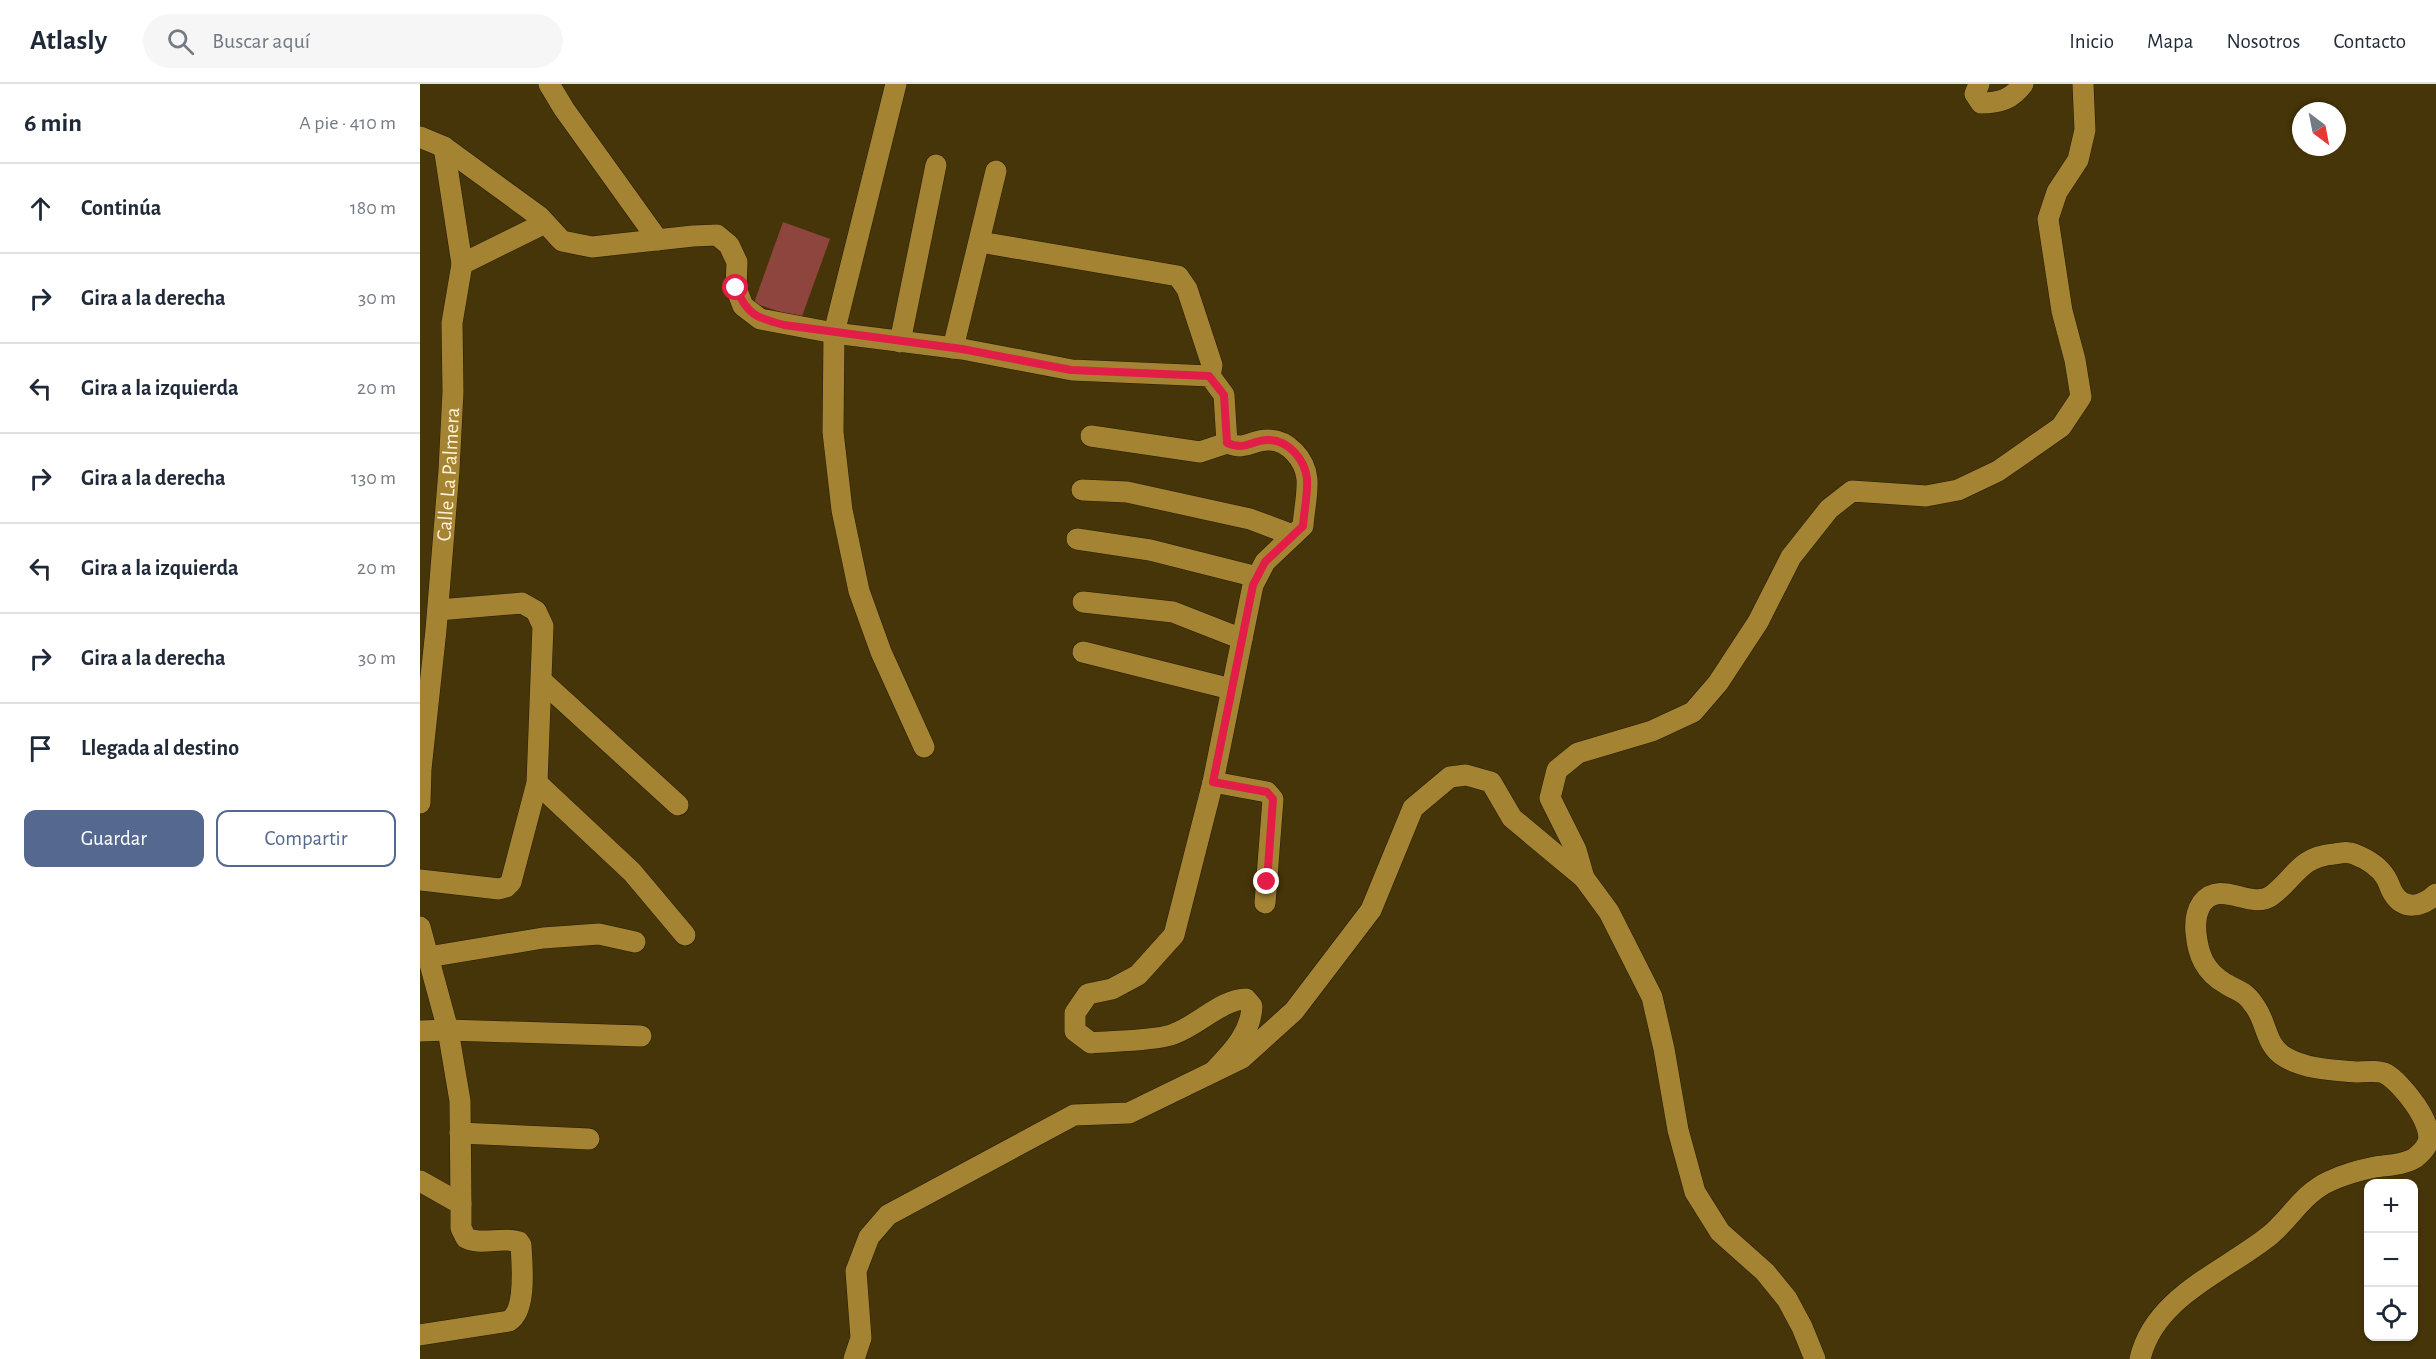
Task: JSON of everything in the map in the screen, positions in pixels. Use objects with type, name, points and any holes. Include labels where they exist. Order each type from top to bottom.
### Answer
[{"type":"street","points":[[549,84],[564,109],[658,240]]},
{"type":"street","points":[[896,84],[834,333],[832,432],[842,510],[859,591],[881,652],[924,747]]},
{"type":"street","points":[[1979,84],[1975,94],[1982,103],[1998,103],[2015,94],[2023,84]]},
{"type":"street","points":[[1584,878],[1576,850],[1550,798],[1557,770],[1578,753],[1652,731],[1693,712],[1718,683],[1758,622],[1791,557],[1829,509],[1852,492],[1926,496],[1958,490],[1998,471],[2061,427],[2081,397],[2075,360],[2062,311],[2048,219],[2057,192],[2078,160],[2085,130],[2083,84]]},
{"type":"street","points":[[420,137],[444,147],[545,223],[562,241],[592,247],[717,236],[729,245],[736,262],[736,288],[743,306],[760,319],[834,333],[953,348],[1071,370],[1209,376],[1224,395],[1227,443]]},
{"type":"street","name":"Calle La Palmera","points":[[420,803],[421,769],[438,610],[449,470],[453,392],[452,323],[462,264],[444,147]]},
{"type":"street","points":[[900,342],[936,165]]},
{"type":"street","points":[[953,348],[996,171]]},
{"type":"street","points":[[462,264],[545,223]]},
{"type":"street","points":[[980,242],[1178,276],[1187,289],[1212,365],[1209,376]]},
{"type":"street","points":[[1091,436],[1200,452],[1227,443],[1239,448],[1267,440],[1287,444],[1297,455],[1307,477],[1303,526],[1265,562],[1253,585],[1213,782],[1173,935],[1138,975],[1112,988],[1088,994],[1075,1013],[1075,1031],[1091,1043],[1169,1036],[1193,1026],[1234,999],[1246,999],[1252,1006],[1252,1020],[1237,1047],[1213,1072]]},
{"type":"street","points":[[1082,490],[1127,492],[1250,519],[1293,535]]},
{"type":"street","points":[[1077,539],[1150,550],[1257,577]]},
{"type":"street","points":[[1083,602],[1173,612],[1242,639]]},
{"type":"street","points":[[420,880],[499,889],[506,887],[511,882],[537,783],[543,626],[536,611],[522,603],[438,610]]},
{"type":"street","points":[[1083,652],[1231,689]]},
{"type":"street","points":[[542,681],[678,805]]},
{"type":"street","points":[[854,1359],[861,1338],[856,1270],[869,1237],[888,1215],[1074,1114],[1129,1113],[1242,1058],[1294,1011],[1371,910],[1413,808],[1450,777],[1466,775],[1491,782],[1512,818],[1584,878],[1609,912],[1652,997],[1664,1049],[1677,1130],[1695,1192],[1720,1232],[1765,1272],[1786,1299],[1802,1327],[1815,1359]]},
{"type":"street","points":[[1213,782],[1267,792],[1273,799],[1265,903]]},
{"type":"street","points":[[537,783],[632,872],[685,934]]},
{"type":"street","points":[[2140,1359],[2152,1329],[2178,1300],[2223,1266],[2269,1236],[2305,1196],[2331,1180],[2371,1168],[2410,1161],[2422,1153],[2429,1142],[2428,1129],[2422,1115],[2406,1092],[2385,1073],[2304,1065],[2282,1056],[2269,1041],[2259,1011],[2246,993],[2225,984],[2209,971],[2202,961],[2195,924],[2197,913],[2203,902],[2213,895],[2226,893],[2257,900],[2269,897],[2298,867],[2322,855],[2350,852],[2372,862],[2386,878],[2398,900],[2409,906],[2418,906],[2436,894]]},
{"type":"street","points":[[420,927],[448,1030],[460,1101],[460,1228],[466,1238],[481,1242],[516,1241],[521,1245],[523,1277],[518,1310],[515,1318],[509,1322],[420,1335]]},
{"type":"street","points":[[428,957],[543,938],[599,934],[635,942]]},
{"type":"street","points":[[420,1031],[641,1036]]},
{"type":"street","points":[[460,1133],[589,1139]]},
{"type":"street","points":[[420,1181],[460,1204]]},
{"type":"shaded area","points":[[783,222],[830,239],[801,319],[754,303]]},
{"type":"route","points":[[736,288],[743,306],[760,319],[784,325],[962,349],[1071,370],[1209,376],[1224,395],[1227,443],[1239,448],[1267,440],[1287,444],[1297,455],[1307,477],[1303,526],[1265,562],[1253,585],[1213,782],[1267,792],[1273,799],[1267,882]]}]
